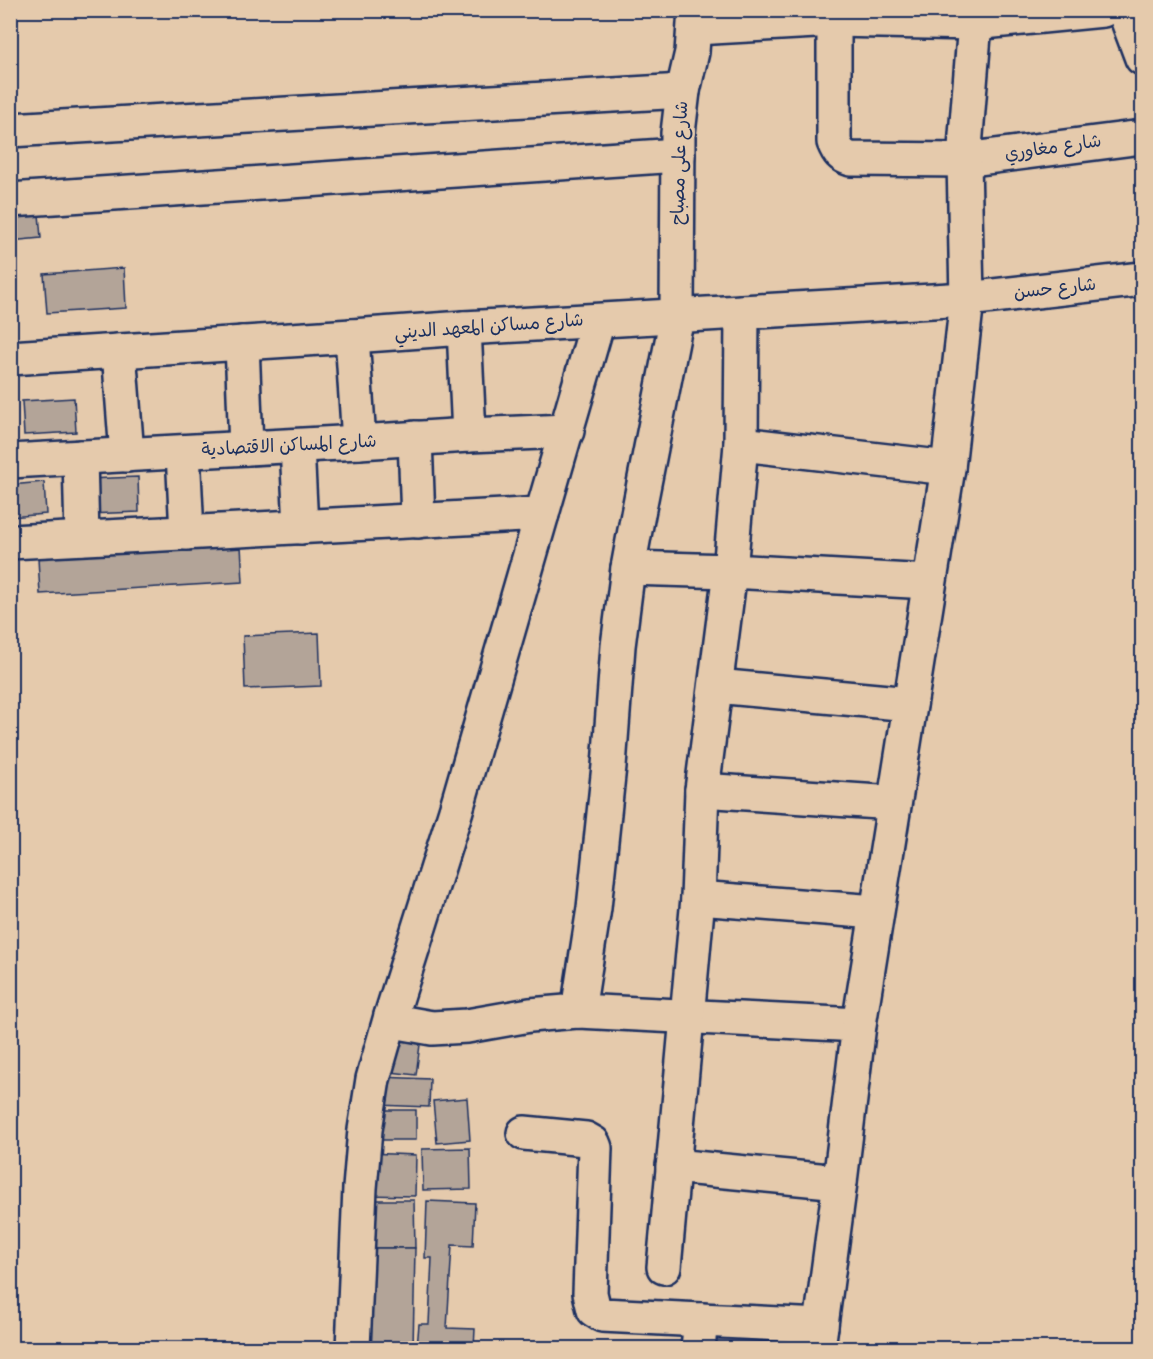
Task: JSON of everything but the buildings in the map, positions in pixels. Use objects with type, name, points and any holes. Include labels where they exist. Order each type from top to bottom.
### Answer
[{"type":"street","points":[[695,19],[835,15],[975,17],[1103,10]]},
{"type":"street","points":[[1124,10],[1143,58]]},
{"type":"street","name":"شارع مغاوري","points":[[835,15],[834,142],[843,157],[851,159],[964,160],[1143,136]]},
{"type":"street","points":[[524,1132],[586,1139],[593,1143],[595,1148],[590,1293],[594,1310],[602,1315],[699,1334],[819,1337],[859,1025],[948,468],[967,299],[964,160],[975,17]]},
{"type":"street","name":"شارع على مصباح","points":[[579,1011],[596,896],[618,646],[628,568],[677,316],[678,133],[683,91],[692,52],[695,19]]},
{"type":"street","points":[[10,130],[683,91]]},
{"type":"street","points":[[10,200],[678,154]]},
{"type":"street","name":"شارع حسن","points":[[967,299],[1143,279]]},
{"type":"street","name":"شارع مساكن المعهد الديني","points":[[10,358],[464,327],[967,299]]},
{"type":"street","points":[[664,1267],[698,898],[702,790],[730,571],[741,444],[742,312]]},
{"type":"street","points":[[353,1348],[360,1188],[365,1130],[373,1079],[456,810],[598,321]]},
{"type":"street","points":[[464,327],[470,435]]},
{"type":"street","points":[[352,336],[359,442]]},
{"type":"street","points":[[242,343],[246,448]]},
{"type":"street","points":[[119,351],[127,455]]},
{"type":"street","name":"شارع المساكن الاقتصادية","points":[[10,461],[567,431]]},
{"type":"street","points":[[415,438],[418,521]]},
{"type":"street","points":[[741,444],[948,468]]},
{"type":"street","points":[[297,446],[301,527]]},
{"type":"street","points":[[183,452],[187,533]]},
{"type":"street","points":[[80,457],[82,538]]},
{"type":"street","points":[[10,542],[542,514]]},
{"type":"street","points":[[628,568],[929,582]]},
{"type":"street","points":[[716,686],[910,704]]},
{"type":"street","points":[[702,790],[894,803]]},
{"type":"street","points":[[698,898],[876,912]]},
{"type":"street","points":[[391,1016],[405,1023],[432,1028],[467,1026],[530,1015],[579,1011],[859,1025]]},
{"type":"street","points":[[673,1166],[840,1182]]}]
